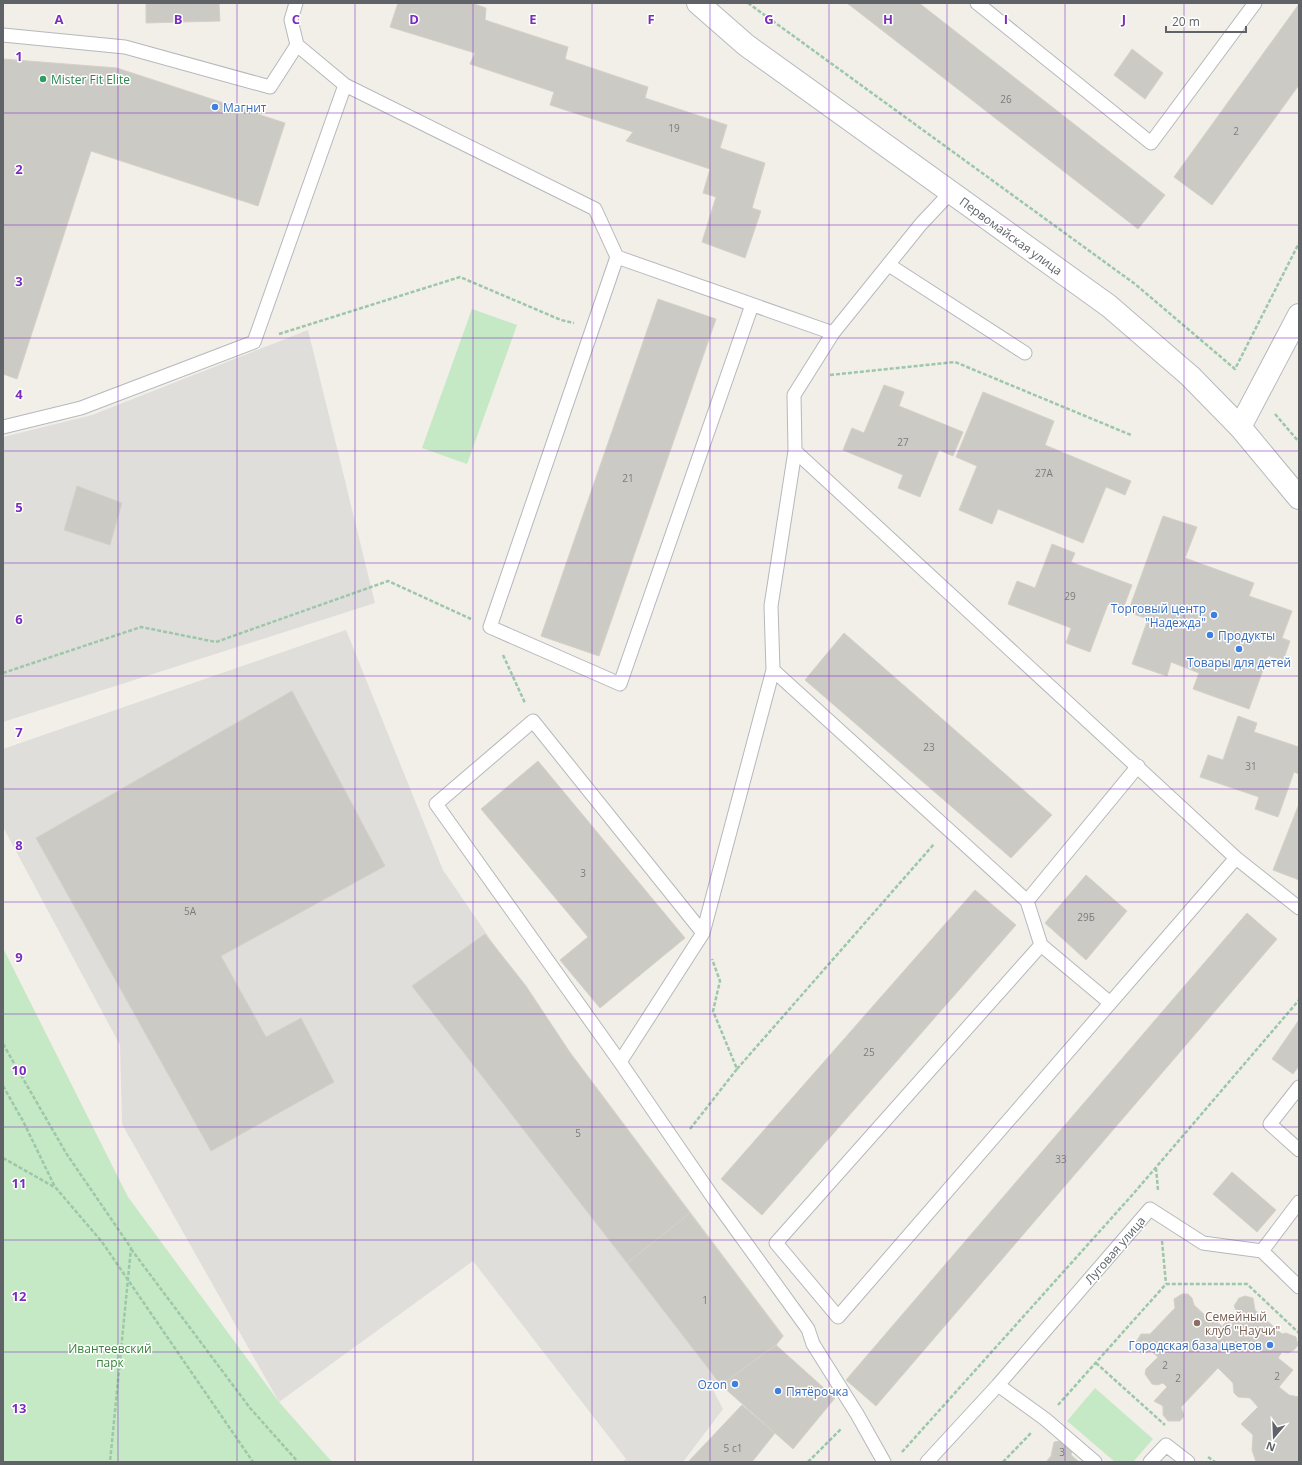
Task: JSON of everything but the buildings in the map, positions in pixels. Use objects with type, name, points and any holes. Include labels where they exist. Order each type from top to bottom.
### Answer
[{"type":"main road","name":"Первомайская улица","points":[[698,3],[746,45],[1110,306],[1190,376],[1240,428],[1299,498]]},
{"type":"main road","points":[[1240,428],[1299,315]]},
{"type":"lane","points":[[296,3],[291,20],[298,45],[345,85],[595,209],[617,257],[490,627],[620,684],[752,305]]},
{"type":"lane","points":[[977,3],[1151,143],[1255,3]]},
{"type":"lane","points":[[3,35],[125,47],[270,87],[298,45]]},
{"type":"lane","points":[[3,427],[81,408],[254,342],[345,85]]},
{"type":"lane","points":[[620,1062],[703,933],[773,670],[771,606],[795,451],[794,396],[832,333],[922,224],[951,192]]},
{"type":"lane","points":[[617,257],[832,333]]},
{"type":"lane","points":[[888,265],[1025,353]]},
{"type":"lane","points":[[795,451],[1236,858],[1299,908]]},
{"type":"lane","points":[[773,670],[1026,901],[1041,945],[1109,1002]]},
{"type":"lane","points":[[703,933],[534,721],[436,804],[620,1062],[714,1199],[808,1329],[813,1344],[857,1414],[884,1462]]},
{"type":"lane","points":[[1026,901],[1138,766]]},
{"type":"lane","points":[[1041,945],[776,1243],[838,1317],[1109,1002],[1236,858]]},
{"type":"lane","points":[[1299,1087],[1270,1124],[1299,1150]]},
{"type":"lane","points":[[1299,1202],[1262,1251],[1299,1286]]},
{"type":"lane","name":"Луговая улица","points":[[998,1385],[1150,1209],[1203,1243],[1262,1251]]},
{"type":"lane","points":[[927,1462],[998,1385],[1045,1419],[1095,1462]]},
{"type":"lane","points":[[1150,1462],[1166,1445],[1188,1462]]},
{"type":"path","points":[[748,3],[1136,284],[1235,369],[1299,242]]},
{"type":"path","points":[[254,342],[460,277],[561,320],[593,328]]},
{"type":"path","points":[[805,378],[955,362],[1131,435]]},
{"type":"path","points":[[1278,407],[1274,414],[1299,442]]},
{"type":"path","points":[[3,674],[141,627],[216,642],[388,581],[490,627],[534,721]]},
{"type":"path","points":[[688,1132],[737,1069],[948,829]]},
{"type":"path","points":[[703,933],[720,981],[713,1011],[737,1069]]},
{"type":"path","points":[[899,1456],[1134,1194],[1299,1000]]},
{"type":"path","points":[[3,1044],[66,1153],[131,1248],[250,1408],[298,1462]]},
{"type":"path","points":[[3,1086],[23,1121],[56,1188],[102,1242],[253,1462]]},
{"type":"path","points":[[3,1158],[56,1188]]},
{"type":"path","points":[[110,1462],[131,1248]]},
{"type":"path","points":[[1166,1426],[1096,1363],[1166,1284],[1247,1284],[1299,1332]]},
{"type":"path","points":[[808,1462],[857,1414]]},
{"type":"path","points":[[1203,1453],[1215,1462]]},
{"type":"shaded area","points":[[308,330],[375,603],[3,722],[3,437],[92,415]]},
{"type":"shaded area","points":[[346,630],[443,870],[540,1012],[784,1336],[776,1344],[712,1388],[723,1409],[683,1462],[622,1462],[626,1459],[473,1261],[279,1402],[122,1124],[120,1045],[3,827],[3,749]]},
{"type":"green space","points":[[472,309],[517,325],[467,464],[422,448]]},
{"type":"green space","name":"Ивантеевский парк","points":[[3,948],[128,1197],[279,1402],[332,1462],[3,1462]]},
{"type":"green space","points":[[1095,1388],[1153,1439],[1133,1462],[1115,1462],[1067,1421]]},
{"type":"place","name":"Mister Fit Elite","points":[[43,79]]},
{"type":"place","name":"Магнит","points":[[215,107]]},
{"type":"place","name":"Торговый центр \"Надежда\"","points":[[1214,615]]},
{"type":"place","name":"Продукты","points":[[1210,635]]},
{"type":"place","name":"Товары для детей","points":[[1239,649]]},
{"type":"place","name":"Семейный клуб \"Научи\"","points":[[1197,1323]]},
{"type":"place","name":"Городская база цветов","points":[[1270,1345]]},
{"type":"place","name":"Ozon","points":[[735,1384]]},
{"type":"place","name":"Пятёрочка","points":[[778,1391]]}]
